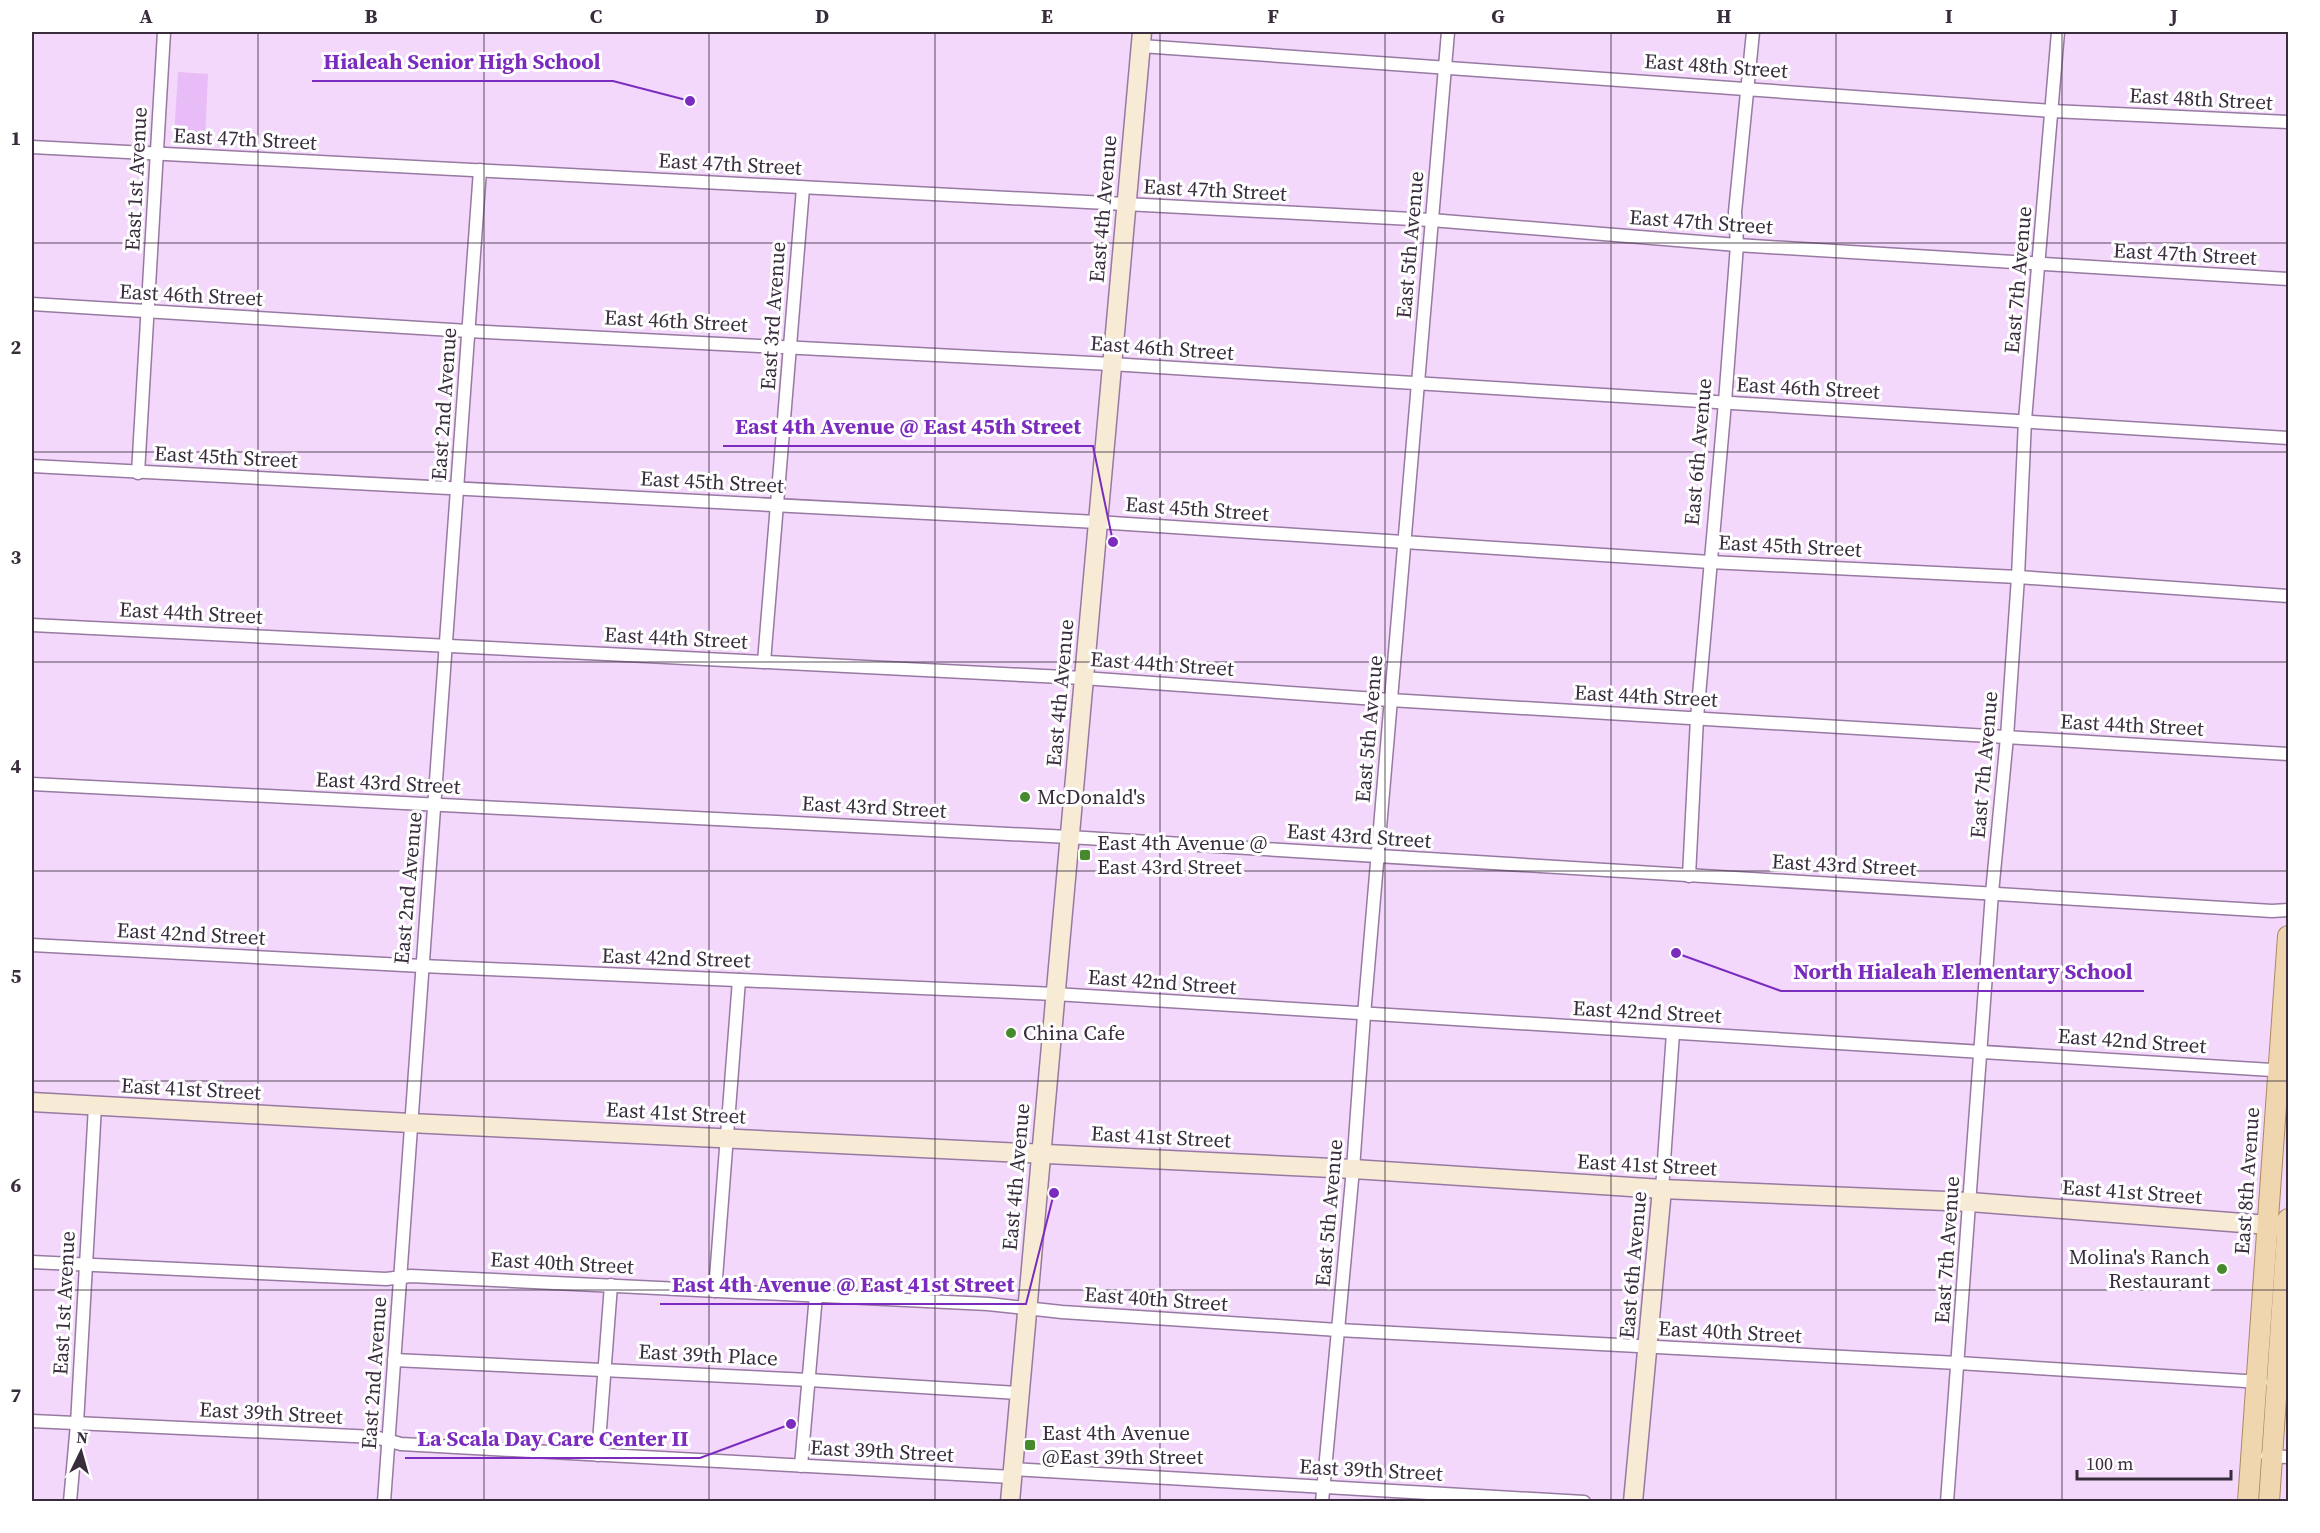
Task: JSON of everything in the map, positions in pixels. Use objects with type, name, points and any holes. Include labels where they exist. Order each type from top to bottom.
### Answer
[{"type":"main road","name":"East 8th Avenue","points":[[2269,1502],[2280,1457],[2277,1384],[2289,936]]},
{"type":"main road","name":"East 8th Avenue","points":[[2248,1502],[2256,1382],[2282,1226],[2289,1219]]},
{"type":"street","name":"East 1st Avenue","points":[[138,473],[164,32]]},
{"type":"street","name":"East 5th Avenue","points":[[1322,1502],[1353,1168],[1390,700],[1448,32]]},
{"type":"street","name":"East 6th Avenue","points":[[1689,876],[1697,718],[1737,245],[1735,212],[1754,32]]},
{"type":"street","name":"East 7th Avenue","points":[[1947,1502],[1992,893],[2007,737],[2018,577],[2025,420],[2040,265],[2058,32]]},
{"type":"street","name":"East 48th Street","points":[[1142,39],[1446,66],[2052,111],[2289,123]]},
{"type":"street","name":"East 4th Avenue","points":[[1010,1502],[1142,39]]},
{"type":"street","name":"East 47th Street","points":[[32,147],[1431,220],[1737,245],[2289,279]]},
{"type":"street","name":"East 2nd Avenue","points":[[384,1502],[480,170]]},
{"type":"street","name":"East 3rd Avenue","points":[[764,662],[803,188]]},
{"type":"street","name":"East 46th Street","points":[[32,304],[468,331],[1112,364],[2289,438]]},
{"type":"street","name":"East 45th Street","points":[[32,466],[1097,522],[1710,562],[2018,577],[2289,596]]},
{"type":"street","name":"East 44th Street","points":[[32,625],[1083,678],[1390,700],[2289,754]]},
{"type":"street","name":"East 43rd Street","points":[[32,784],[1069,837],[2272,911],[2289,910]]},
{"type":"street","name":"East 42nd Street","points":[[32,945],[422,966],[1055,994],[2284,1071]]},
{"type":"street","points":[[715,1291],[739,980]]},
{"type":"street","name":"East 6th Avenue","points":[[1633,1502],[1662,1189],[1673,1032]]},
{"type":"street","name":"East 41st Street","points":[[32,1102],[410,1123],[1353,1168],[1662,1189],[1970,1202],[2282,1226]]},
{"type":"street","name":"East 1st Avenue","points":[[70,1502],[94,1106]]},
{"type":"street","name":"East 40th Street","points":[[32,1262],[386,1280],[411,1276],[816,1295],[1026,1307],[1062,1312],[1338,1330],[1958,1363],[2277,1384]]},
{"type":"street","points":[[598,1455],[611,1285]]},
{"type":"street","points":[[801,1466],[816,1295]]},
{"type":"street","name":"East 39th Place","points":[[394,1360],[809,1380],[1019,1393]]},
{"type":"street","name":"East 39th Street","points":[[32,1421],[375,1437],[401,1444],[801,1466],[1323,1486],[1584,1502]]},
{"type":"street","points":[[2251,1455],[2280,1457]]},
{"type":"shaded area","points":[[178,72],[208,74],[205,140],[174,138]]},
{"type":"place","name":"Hialeah Senior High School","points":[[690,101]]},
{"type":"place","name":"East 4th Avenue @ East 45th Street","points":[[1113,542]]},
{"type":"place","name":"McDonald's","points":[[1025,797]]},
{"type":"place","name":"East 4th Avenue @ East 43rd Street","points":[[1085,855]]},
{"type":"place","name":"North Hialeah Elementary School","points":[[1676,953]]},
{"type":"place","name":"China Cafe","points":[[1011,1033]]},
{"type":"place","name":"East 4th Avenue @ East 41st Street","points":[[1054,1193]]},
{"type":"place","name":"Molina's Ranch Restaurant","points":[[2222,1269]]},
{"type":"place","name":"La Scala Day Care Center II","points":[[791,1424]]},
{"type":"place","name":"East 4th Avenue @East 39th Street","points":[[1030,1445]]}]
